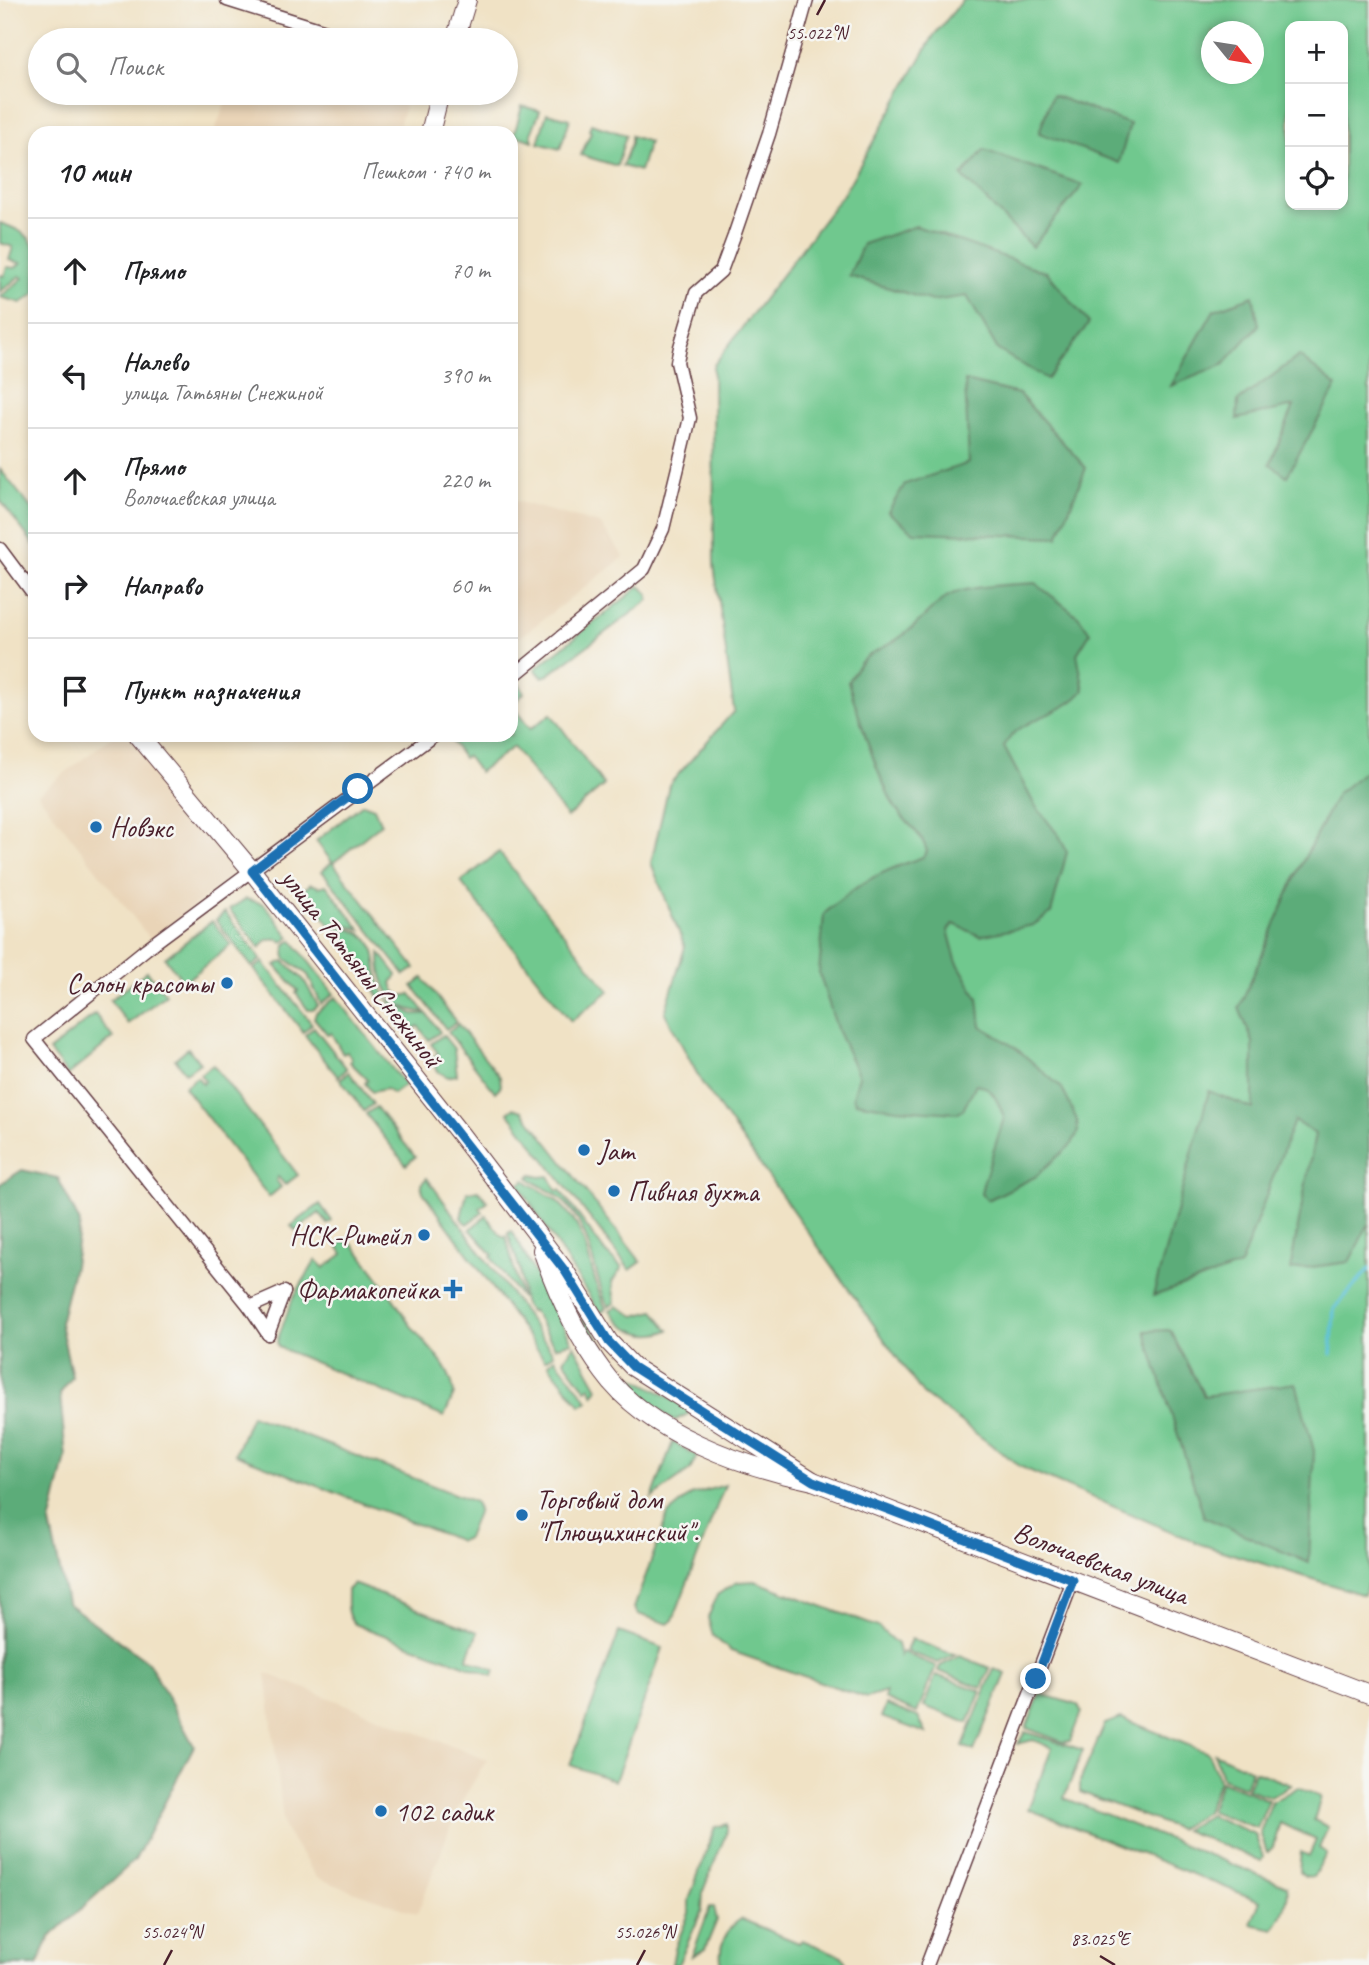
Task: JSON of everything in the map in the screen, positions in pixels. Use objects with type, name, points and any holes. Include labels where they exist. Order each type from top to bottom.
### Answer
[{"type":"street","points":[[227,0],[317,28]]},
{"type":"street","points":[[459,28],[467,0]]},
{"type":"street","points":[[518,672],[644,569],[663,529],[690,418],[677,362],[680,347],[696,293],[721,271],[734,236],[769,134],[807,0]]},
{"type":"street","points":[[431,126],[437,105]]},
{"type":"street","points":[[0,549],[28,587]]},
{"type":"street","name":"улица Татьяны Снежиной","points":[[144,742],[252,871],[461,1135],[576,1286],[609,1342],[633,1367],[707,1412]]},
{"type":"street","points":[[250,1307],[34,1039],[146,949],[425,742]]},
{"type":"street","name":"улица Татьяны Снежиной","points":[[539,1240],[559,1297],[604,1374],[672,1432]]},
{"type":"street","name":"Волочаевская улица","points":[[707,1412],[813,1481]]},
{"type":"street","name":"Волочаевская улица","points":[[672,1432],[766,1472],[813,1481],[1369,1694]]},
{"type":"street","points":[[927,1965],[1073,1580]]},
{"type":"shaded area","points":[[224,105],[405,106],[399,126],[217,126]]},
{"type":"shaded area","points":[[518,502],[600,524],[624,557],[518,639]]},
{"type":"shaded area","points":[[105,742],[136,742],[233,861],[230,877],[151,940],[38,794]]},
{"type":"shaded area","points":[[266,1673],[487,1760],[458,1807],[417,1914],[317,1878],[284,1828]]},
{"type":"green space","points":[[963,0],[1369,0],[1369,1580],[1364,1595],[1203,1545],[1021,1467],[923,1394],[702,1083],[665,1013],[685,947],[651,863],[669,785],[734,711],[714,565],[713,366],[844,193],[934,35]]},
{"type":"green space","points":[[1052,95],[1130,124],[1119,163],[1039,133]]},
{"type":"green space","points":[[522,106],[540,111],[531,134],[533,141],[518,136],[516,126]]},
{"type":"green space","points":[[547,113],[570,119],[560,149],[538,143]]},
{"type":"green space","points":[[591,124],[626,135],[617,166],[581,155],[591,132]]},
{"type":"green space","points":[[631,136],[649,142],[640,171],[622,166]]},
{"type":"green space","points":[[984,150],[1083,185],[1032,247],[962,176]]},
{"type":"green space","points":[[0,223],[14,228],[28,238],[28,298],[21,303],[0,297],[23,278],[20,276],[0,292],[0,275],[4,276],[7,267],[15,268],[21,263],[9,260],[13,247],[0,243]]},
{"type":"green space","points":[[916,226],[1047,272],[1089,323],[1047,379],[998,350],[967,296],[932,301],[849,276],[863,244]]},
{"type":"green space","points":[[1253,296],[1259,325],[1223,365],[1171,386],[1214,310]]},
{"type":"green space","points":[[1299,356],[1337,386],[1287,476],[1270,464],[1294,406],[1237,419],[1238,401]]},
{"type":"green space","points":[[965,381],[1019,394],[1086,468],[1058,537],[914,532],[888,512],[905,484],[969,463]]},
{"type":"green space","points":[[0,469],[28,504],[28,537],[0,500]]},
{"type":"green space","points":[[1035,583],[1079,617],[1090,633],[1077,654],[1084,690],[1065,706],[1020,729],[1004,747],[1034,804],[1060,837],[1067,852],[1051,913],[1033,925],[980,936],[954,924],[948,930],[956,960],[978,998],[981,1026],[1016,1048],[1062,1088],[1077,1120],[1078,1132],[1072,1144],[1035,1177],[988,1200],[981,1194],[1004,1118],[994,1096],[987,1088],[976,1084],[964,1108],[957,1113],[897,1109],[855,1102],[853,1097],[859,1076],[838,1032],[819,973],[824,914],[859,886],[882,873],[923,857],[927,851],[885,788],[848,682],[864,659],[905,634],[945,598],[963,590]]},
{"type":"green space","points":[[640,586],[649,594],[649,600],[548,675],[542,677],[535,669]]},
{"type":"green space","points":[[518,684],[520,685],[524,693],[518,699]]},
{"type":"green space","points":[[518,713],[530,729],[551,714],[604,785],[567,817],[513,747],[479,772],[467,756],[463,758],[452,742],[518,742]]},
{"type":"green space","points":[[1369,768],[1369,1223],[1349,1262],[1290,1270],[1315,1134],[1294,1121],[1240,1266],[1153,1296],[1209,1091],[1253,1109],[1253,1042],[1239,1008],[1298,871],[1337,794]]},
{"type":"green space","points":[[363,804],[374,808],[381,824],[333,863],[415,968],[405,975],[322,871],[332,862],[316,841]]},
{"type":"green space","points":[[499,852],[609,991],[571,1021],[461,882]]},
{"type":"green space","points":[[311,884],[319,887],[326,885],[361,930],[343,924],[331,926],[303,890]]},
{"type":"green space","points":[[246,899],[264,904],[290,937],[283,942],[270,939],[260,948],[229,909]]},
{"type":"green space","points":[[225,912],[261,959],[252,967],[216,920]]},
{"type":"green space","points":[[212,921],[231,945],[184,982],[165,958]]},
{"type":"green space","points":[[344,928],[358,932],[367,938],[372,946],[386,996],[381,1000],[355,956],[333,929]]},
{"type":"green space","points":[[292,940],[334,994],[321,1004],[308,975],[285,958],[285,945]]},
{"type":"green space","points":[[380,953],[397,975],[392,983],[394,990],[401,996],[411,994],[425,1012],[403,1007],[389,993],[382,975]]},
{"type":"green space","points":[[284,961],[304,980],[318,1006],[313,1010],[308,1010],[296,993],[298,991],[275,965]]},
{"type":"green space","points":[[263,962],[312,1024],[303,1032],[254,969]]},
{"type":"green space","points":[[147,971],[166,994],[128,1024],[110,1000]]},
{"type":"green space","points":[[423,978],[456,1022],[446,1029],[413,986]]},
{"type":"green space","points":[[336,997],[405,1085],[393,1094],[386,1089],[372,1092],[365,1083],[368,1080],[350,1062],[352,1059],[347,1052],[343,1054],[331,1033],[328,1035],[314,1018],[316,1013]]},
{"type":"green space","points":[[388,999],[413,1014],[427,1014],[440,1032],[429,1040],[418,1026],[407,1034]]},
{"type":"green space","points":[[95,1014],[113,1038],[68,1075],[49,1051]]},
{"type":"green space","points":[[458,1024],[500,1077],[501,1086],[495,1092],[448,1032]]},
{"type":"green space","points":[[314,1027],[347,1069],[338,1077],[305,1035]]},
{"type":"green space","points":[[443,1035],[454,1049],[457,1075],[448,1077],[439,1072],[430,1060],[438,1053],[431,1044]]},
{"type":"green space","points":[[188,1048],[200,1063],[186,1073],[175,1059]]},
{"type":"green space","points":[[213,1065],[298,1175],[285,1185],[278,1177],[276,1180],[281,1187],[269,1197],[184,1087],[197,1077],[203,1084],[205,1081],[200,1074]]},
{"type":"green space","points":[[349,1072],[373,1104],[364,1111],[340,1079]]},
{"type":"green space","points":[[376,1107],[415,1157],[406,1165],[366,1114]]},
{"type":"green space","points":[[513,1108],[523,1111],[641,1262],[630,1270],[508,1112]]},
{"type":"green space","points":[[22,1170],[58,1178],[80,1223],[74,1266],[60,1323],[72,1377],[60,1394],[66,1457],[50,1524],[67,1603],[149,1663],[194,1746],[135,1860],[50,1937],[37,1965],[0,1965],[0,1184]]},
{"type":"green space","points":[[532,1174],[549,1176],[557,1191],[560,1190],[606,1253],[622,1268],[612,1282],[615,1303],[609,1306],[605,1300],[589,1246],[571,1209],[529,1177]]},
{"type":"green space","points":[[427,1178],[554,1354],[545,1360],[423,1192],[421,1184]]},
{"type":"green space","points":[[525,1180],[557,1201],[578,1228],[606,1308],[600,1313],[519,1185]]},
{"type":"green space","points":[[478,1190],[488,1202],[480,1208],[483,1212],[467,1224],[461,1218],[467,1192]]},
{"type":"green space","points":[[320,1204],[332,1221],[328,1224],[319,1213],[296,1231],[291,1226]]},
{"type":"green space","points":[[486,1216],[502,1236],[506,1236],[521,1298],[491,1257],[493,1255],[470,1229]]},
{"type":"green space","points":[[512,1231],[572,1342],[555,1347],[533,1311],[530,1312],[523,1303],[520,1270],[508,1233]]},
{"type":"green space","points":[[345,1241],[353,1244],[448,1373],[454,1394],[444,1417],[278,1347],[277,1341],[293,1298],[316,1260],[324,1268],[343,1254],[337,1244]]},
{"type":"green space","points":[[564,1283],[606,1351],[626,1373],[694,1411],[674,1421],[621,1382],[602,1359]]},
{"type":"green space","points":[[617,1306],[635,1316],[654,1311],[669,1330],[644,1334],[628,1328],[610,1310]]},
{"type":"green space","points":[[1170,1330],[1204,1396],[1296,1383],[1314,1451],[1309,1563],[1204,1517],[1145,1331]]},
{"type":"green space","points":[[574,1345],[598,1388],[594,1395],[590,1387],[586,1390],[564,1360]]},
{"type":"green space","points":[[555,1358],[588,1401],[581,1406],[548,1364]]},
{"type":"green space","points":[[251,1415],[475,1502],[478,1510],[467,1538],[460,1541],[235,1454]]},
{"type":"green space","points":[[673,1442],[697,1456],[690,1470],[652,1498]]},
{"type":"green space","points":[[725,1485],[673,1620],[668,1624],[638,1614],[634,1608],[668,1514],[691,1495]]},
{"type":"green space","points":[[755,1581],[878,1627],[897,1644],[900,1656],[902,1652],[936,1666],[917,1713],[884,1699],[886,1692],[867,1698],[731,1651],[713,1636],[708,1618],[717,1595],[737,1582]]},
{"type":"green space","points":[[353,1584],[478,1632],[467,1659],[495,1670],[493,1676],[354,1624],[347,1604],[347,1590]]},
{"type":"green space","points":[[619,1632],[663,1648],[615,1781],[570,1765]]},
{"type":"green space","points":[[911,1639],[955,1655],[938,1663],[906,1651]]},
{"type":"green space","points":[[960,1656],[990,1668],[982,1688],[938,1671],[940,1666]]},
{"type":"green space","points":[[994,1669],[1006,1674],[974,1751],[963,1746]]},
{"type":"green space","points":[[936,1675],[981,1691],[968,1723],[924,1706]]},
{"type":"green space","points":[[1040,1694],[1078,1705],[1081,1712],[1070,1741],[1063,1742],[1026,1728]]},
{"type":"green space","points":[[886,1705],[918,1717],[926,1733],[881,1717]]},
{"type":"green space","points":[[1121,1718],[1208,1753],[1219,1780],[1206,1812],[1178,1829],[1080,1792],[1080,1781],[1105,1724]]},
{"type":"green space","points":[[1025,1732],[1083,1750],[1064,1798],[1287,1886],[1286,1903],[1273,1929],[1251,1924],[1260,1901],[1028,1809],[1052,1748],[1033,1740],[1018,1744]]},
{"type":"green space","points":[[1214,1753],[1252,1770],[1245,1787],[1222,1778]]},
{"type":"green space","points":[[1255,1771],[1291,1785],[1271,1797],[1247,1789]]},
{"type":"green space","points":[[1221,1781],[1269,1800],[1257,1828],[1210,1811]]},
{"type":"green space","points":[[1298,1787],[1321,1797],[1314,1820],[1328,1827],[1319,1848],[1327,1853],[1313,1877],[1305,1876],[1299,1871],[1301,1852],[1309,1856],[1316,1840],[1280,1823],[1273,1847],[1267,1853],[1260,1832],[1272,1802]]},
{"type":"green space","points":[[1209,1815],[1255,1834],[1263,1857],[1261,1861],[1184,1830]]},
{"type":"green space","points":[[727,1824],[727,1831],[703,1891],[702,1910],[678,1965],[672,1965],[675,1948],[689,1913],[689,1900],[715,1827]]},
{"type":"green space","points":[[710,1907],[714,1907],[717,1920],[705,1949],[692,1956]]},
{"type":"green space","points":[[741,1919],[799,1943],[802,1940],[842,1956],[847,1965],[722,1965],[724,1939]]},
{"type":"waterway","points":[[1331,1354],[1334,1309],[1369,1269]]},
{"type":"place","name":"Новэкс","points":[[96,827]]},
{"type":"place","name":"Салон красоты","points":[[227,983]]},
{"type":"place","name":"Jam","points":[[584,1150]]},
{"type":"place","name":"Пивная бухта","points":[[614,1191]]},
{"type":"place","name":"НСК-Ритейл","points":[[424,1235]]},
{"type":"place","name":"Фармакопейка","points":[[453,1289]]},
{"type":"place","name":"Торговый дом \"Плющихинский\".","points":[[522,1515]]},
{"type":"place","name":"102 садик","points":[[381,1811]]},
{"type":"route","points":[[358,789],[252,871],[565,1271],[609,1342],[633,1367],[813,1481],[1073,1580],[1036,1679]]}]
